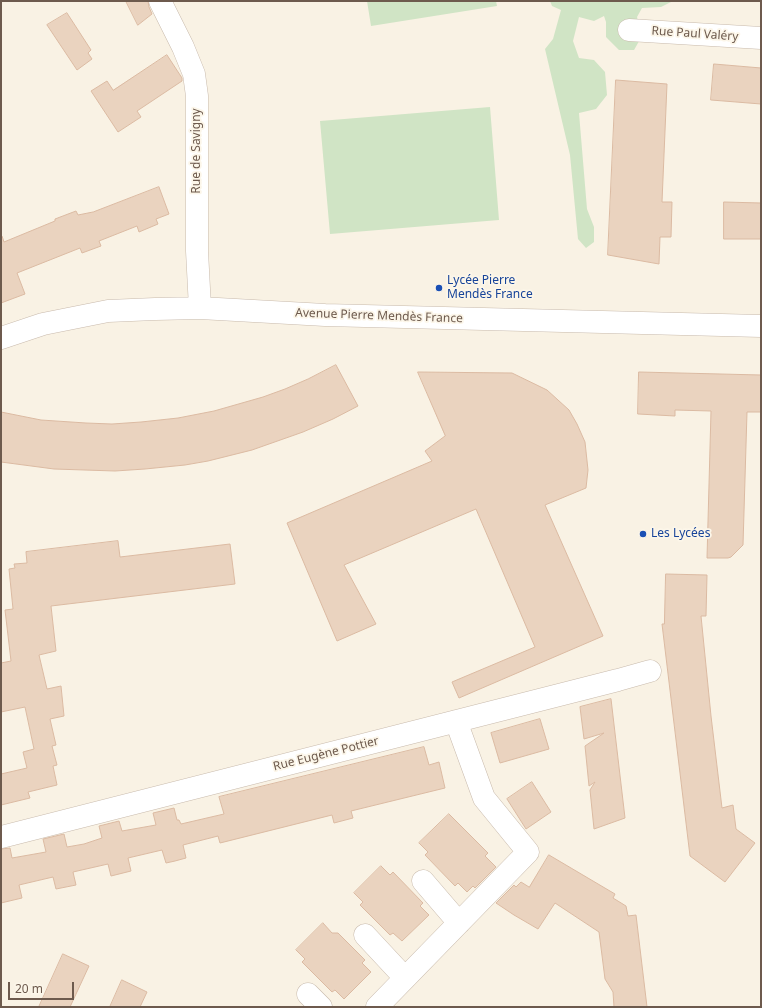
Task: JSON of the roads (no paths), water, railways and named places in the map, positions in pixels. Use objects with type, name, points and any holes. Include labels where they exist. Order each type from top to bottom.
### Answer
[{"type":"street","name":"Rue de Savigny","points":[[160,1],[183,46],[194,74],[197,96],[197,251],[200,308]]},
{"type":"street","name":"Rue Paul Valéry","points":[[629,30],[761,38]]},
{"type":"street","name":"Avenue Pierre Mendès France","points":[[1,338],[43,324],[108,311],[200,308],[325,315],[761,326]]},
{"type":"street","name":"Rue Eugène Pottier","points":[[1,837],[650,671]]},
{"type":"street","points":[[377,1007],[528,852],[484,798],[456,721]]},
{"type":"street","points":[[423,881],[459,923]]},
{"type":"street","points":[[365,935],[405,978]]},
{"type":"place","name":"Lycée Pierre Mendès France","points":[[439,288]]},
{"type":"place","name":"Les Lycées","points":[[643,534]]}]
